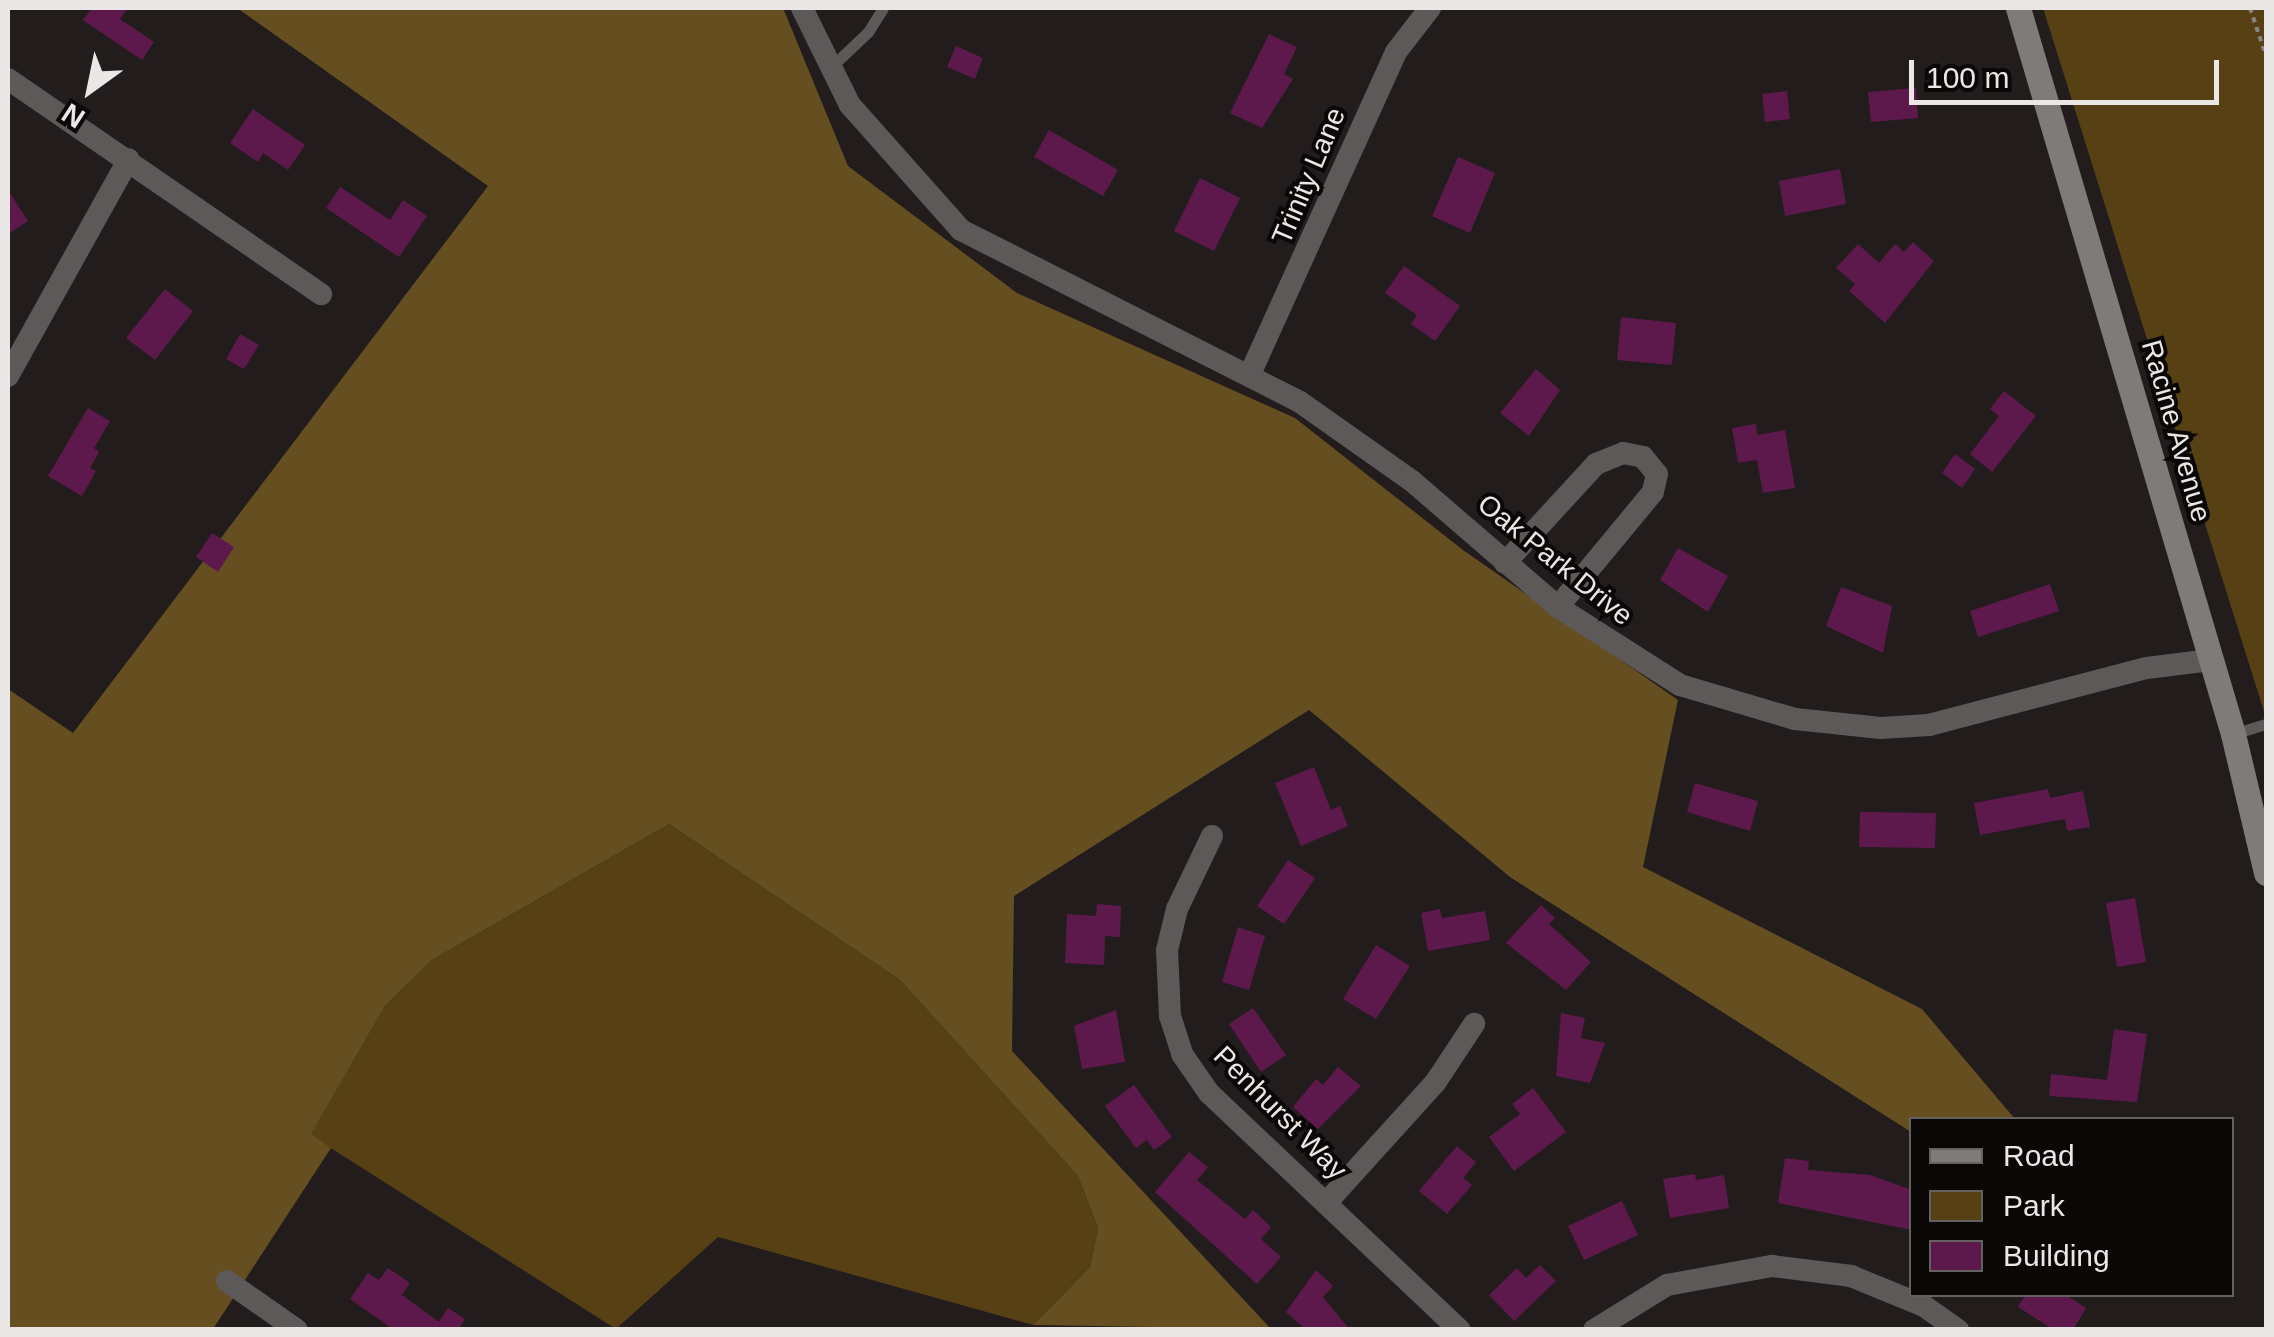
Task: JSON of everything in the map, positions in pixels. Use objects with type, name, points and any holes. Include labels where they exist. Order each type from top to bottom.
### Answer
[{"type":"main road","name":"Racine Avenue","points":[[2018,8],[2233,734],[2266,873]]},
{"type":"street","name":"Oak Park Drive","points":[[802,8],[830,68],[878,142],[933,203],[976,239],[1250,374],[1352,434],[1558,608],[1680,685],[1718,701],[1823,724],[1929,724],[2147,668],[2210,660]]},
{"type":"street","name":"Trinity Lane","points":[[1250,374],[1396,52],[1430,8]]},
{"type":"street","points":[[8,79],[322,294]]},
{"type":"street","points":[[8,376],[129,159]]},
{"type":"street","points":[[1505,562],[1596,464],[1623,453],[1643,458],[1657,474],[1653,492],[1558,608]]},
{"type":"street","name":"Penhurst Way","points":[[1212,836],[1170,930],[1167,993],[1174,1029],[1187,1064],[1209,1093],[1460,1330]]},
{"type":"street","points":[[1327,1202],[1435,1082],[1474,1024]]},
{"type":"street","points":[[1594,1330],[1666,1285],[1772,1266],[1851,1276],[1924,1306],[1958,1330]]},
{"type":"street","points":[[227,1280],[297,1330]]},
{"type":"lane","points":[[830,68],[868,32],[882,8]]},
{"type":"lane","points":[[2233,734],[2266,724]]},
{"type":"path","points":[[2250,8],[2266,56]]},
{"type":"green space","points":[[2043,8],[2266,8],[2266,718]]},
{"type":"green space","points":[[669,824],[900,980],[1078,1176],[1098,1228],[1090,1267],[1033,1325],[718,1237],[616,1329],[310,1135],[385,1006],[432,960]]},
{"type":"shaded area","points":[[237,8],[783,8],[848,166],[1017,293],[1295,418],[1463,550],[1678,700],[1643,867],[1922,1009],[2013,1117],[1909,1117],[1909,1131],[1510,877],[1309,710],[1014,896],[1012,1051],[1271,1329],[1033,1325],[1090,1267],[1098,1228],[1078,1176],[900,980],[669,824],[432,960],[385,1006],[311,1134],[331,1148],[213,1329],[8,1329],[8,689],[73,733],[488,186]]},
{"type":"building","points":[[92,8],[128,8],[120,19],[154,42],[142,60],[83,20]]},
{"type":"building","points":[[1269,34],[1297,47],[1284,74],[1293,79],[1262,128],[1230,113]]},
{"type":"building","points":[[956,46],[983,58],[975,79],[947,67]]},
{"type":"building","points":[[1916,88],[1918,118],[1871,122],[1868,92]]},
{"type":"building","points":[[1787,91],[1790,119],[1765,122],[1762,94]]},
{"type":"building","points":[[253,109],[305,145],[288,170],[263,153],[258,162],[230,143]]},
{"type":"building","points":[[1049,130],[1118,170],[1103,196],[1034,157]]},
{"type":"building","points":[[1458,157],[1495,173],[1470,233],[1432,216]]},
{"type":"building","points":[[1840,169],[1846,204],[1785,216],[1779,181]]},
{"type":"building","points":[[1200,178],[1240,198],[1214,251],[1174,231]]},
{"type":"building","points":[[340,187],[390,220],[403,200],[427,216],[399,257],[326,208]]},
{"type":"building","points":[[8,190],[28,221],[8,234]]},
{"type":"building","points":[[1913,242],[1934,261],[1885,323],[1849,291],[1855,284],[1836,268],[1858,244],[1879,263],[1895,244],[1904,252]]},
{"type":"building","points":[[1404,266],[1460,306],[1435,341],[1411,324],[1417,315],[1385,293]]},
{"type":"building","points":[[165,289],[193,311],[155,360],[126,338]]},
{"type":"building","points":[[1621,317],[1676,323],[1672,365],[1617,360]]},
{"type":"building","points":[[240,334],[259,345],[244,369],[226,359]]},
{"type":"building","points":[[1536,369],[1560,390],[1529,436],[1500,413]]},
{"type":"building","points":[[2004,391],[2036,416],[1992,472],[1970,454],[1999,416],[1990,409]]},
{"type":"building","points":[[88,408],[110,421],[94,448],[99,452],[90,468],[96,471],[82,496],[48,476]]},
{"type":"building","points":[[1756,424],[1757,435],[1785,430],[1795,488],[1763,493],[1757,460],[1738,463],[1732,428]]},
{"type":"building","points":[[1955,454],[1975,469],[1962,488],[1942,473]]},
{"type":"building","points":[[212,533],[234,547],[218,572],[196,557]]},
{"type":"building","points":[[1678,548],[1728,576],[1708,612],[1660,580]]},
{"type":"building","points":[[2050,584],[2059,611],[1978,637],[1970,611]]},
{"type":"building","points":[[1841,587],[1892,606],[1883,653],[1826,626]]},
{"type":"building","points":[[1314,767],[1331,810],[1340,806],[1348,826],[1301,846],[1275,783]]},
{"type":"building","points":[[1695,783],[1758,801],[1750,831],[1687,812]]},
{"type":"building","points":[[2048,789],[2050,798],[2083,791],[2090,827],[2067,831],[2065,819],[1980,835],[1974,803]]},
{"type":"building","points":[[1860,812],[1936,813],[1935,848],[1859,847]]},
{"type":"building","points":[[1288,860],[1315,878],[1284,924],[1257,906]]},
{"type":"building","points":[[2135,898],[2146,962],[2117,967],[2106,903]]},
{"type":"building","points":[[1097,904],[1121,906],[1120,937],[1105,936],[1104,965],[1065,963],[1067,914],[1096,916]]},
{"type":"building","points":[[1541,905],[1555,918],[1549,924],[1591,962],[1566,990],[1506,943]]},
{"type":"building","points":[[1440,909],[1442,918],[1485,911],[1490,940],[1428,951],[1421,913]]},
{"type":"building","points":[[1238,927],[1265,936],[1249,990],[1222,982]]},
{"type":"building","points":[[1376,945],[1410,966],[1376,1019],[1343,999]]},
{"type":"building","points":[[1253,1008],[1286,1055],[1261,1072],[1229,1024]]},
{"type":"building","points":[[1116,1010],[1125,1062],[1082,1069],[1074,1026]]},
{"type":"building","points":[[1561,1013],[1585,1018],[1581,1038],[1605,1043],[1590,1083],[1556,1076]]},
{"type":"building","points":[[2114,1029],[2147,1034],[2137,1102],[2049,1096],[2051,1074],[2107,1080]]},
{"type":"building","points":[[1338,1067],[1361,1086],[1318,1129],[1293,1107],[1316,1079],[1323,1085]]},
{"type":"building","points":[[1134,1085],[1172,1137],[1154,1150],[1147,1140],[1136,1148],[1105,1106]]},
{"type":"building","points":[[1533,1088],[1566,1132],[1514,1171],[1489,1137],[1520,1114],[1512,1104]]},
{"type":"building","points":[[1457,1146],[1476,1162],[1463,1178],[1472,1185],[1447,1214],[1419,1191]]},
{"type":"building","points":[[1189,1152],[1208,1167],[1197,1180],[1245,1219],[1253,1210],[1271,1227],[1261,1239],[1281,1257],[1257,1284],[1155,1192]]},
{"type":"building","points":[[1785,1158],[1809,1161],[1808,1170],[1870,1175],[1909,1189],[1909,1229],[1778,1203]]},
{"type":"building","points":[[1695,1174],[1696,1180],[1724,1175],[1729,1208],[1670,1218],[1663,1179]]},
{"type":"building","points":[[1622,1201],[1638,1235],[1584,1260],[1568,1226]]},
{"type":"building","points":[[1540,1265],[1556,1281],[1514,1321],[1489,1295],[1517,1268],[1526,1278]]},
{"type":"building","points":[[388,1268],[410,1283],[402,1295],[439,1322],[448,1308],[465,1319],[458,1330],[394,1330],[350,1299],[368,1273],[379,1280]]},
{"type":"building","points":[[1316,1270],[1333,1286],[1323,1297],[1350,1330],[1306,1330],[1286,1312]]},
{"type":"building","points":[[2024,1297],[2069,1297],[2086,1308],[2073,1330],[2054,1330],[2018,1307]]}]
